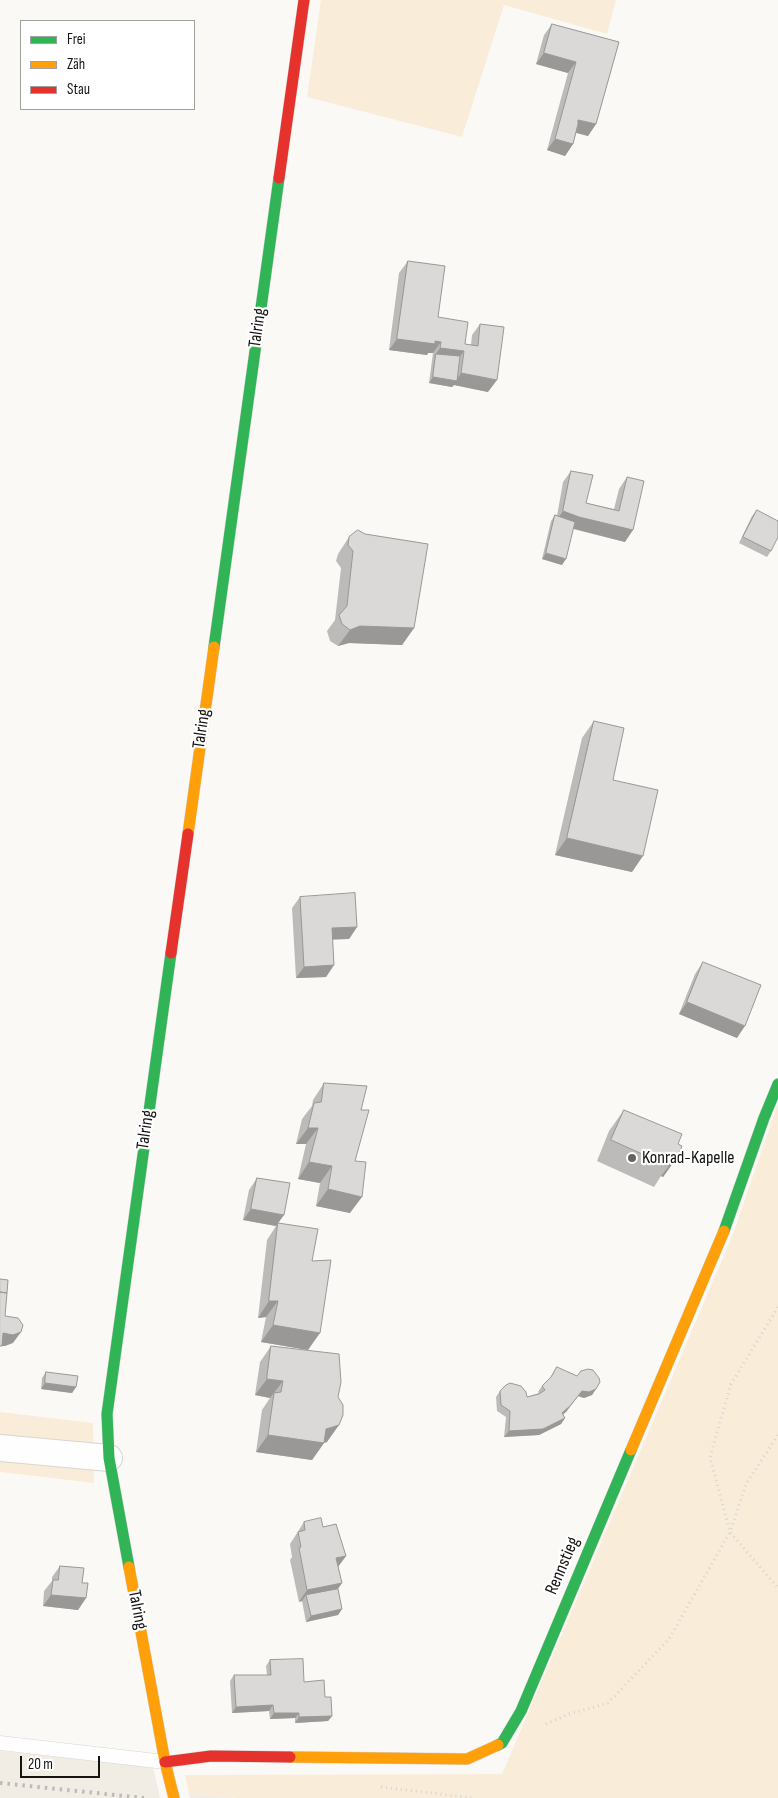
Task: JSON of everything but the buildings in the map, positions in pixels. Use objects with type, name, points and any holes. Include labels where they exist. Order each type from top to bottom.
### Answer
[{"type":"street","name":"Talring","points":[[174,1798],[165,1762],[109,1458],[107,1414],[304,0]]},
{"type":"street","name":"Rennstieg","points":[[165,1762],[211,1756],[467,1759],[502,1743],[521,1711],[726,1227],[764,1118],[778,1084]]},
{"type":"street","points":[[0,1448],[109,1458]]},
{"type":"lane","points":[[0,1743],[165,1762]]},
{"type":"path","points":[[778,1308],[731,1384],[710,1457],[730,1532],[778,1588]]},
{"type":"path","points":[[544,1725],[568,1714],[608,1703],[669,1640],[730,1532],[746,1484],[778,1435]]},
{"type":"shaded area","points":[[321,0],[616,0],[607,34],[504,5],[462,137],[307,97]]},
{"type":"shaded area","points":[[778,1103],[778,1798],[236,1798],[189,1793],[185,1775],[502,1774],[733,1234]]},
{"type":"shaded area","points":[[0,1412],[93,1423],[94,1483],[0,1472]]},
{"type":"shaded area","points":[[0,1751],[153,1767],[160,1798],[0,1798]]},
{"type":"shaded area","points":[[189,1793],[236,1798],[190,1798]]},
{"type":"railway","points":[[0,1783],[144,1798]]},
{"type":"traffic: fast","points":[[214,647],[279,178]]},
{"type":"traffic: fast","points":[[129,1567],[109,1458],[107,1414],[171,953]]},
{"type":"traffic: fast","points":[[724,1231],[778,1084]]},
{"type":"traffic: fast","points":[[498,1745],[502,1743],[521,1711],[631,1450]]},
{"type":"traffic: slow","points":[[188,834],[214,647]]},
{"type":"traffic: slow","points":[[631,1450],[724,1231]]},
{"type":"traffic: slow","points":[[129,1567],[165,1762],[174,1798]]},
{"type":"traffic: slow","points":[[290,1757],[467,1759],[498,1745]]},
{"type":"traffic: jam","points":[[279,178],[304,0]]},
{"type":"traffic: jam","points":[[171,953],[188,834]]},
{"type":"traffic: jam","points":[[165,1762],[211,1756],[290,1757]]},
{"type":"place","name":"Konrad-Kapelle","points":[[632,1158]]}]
